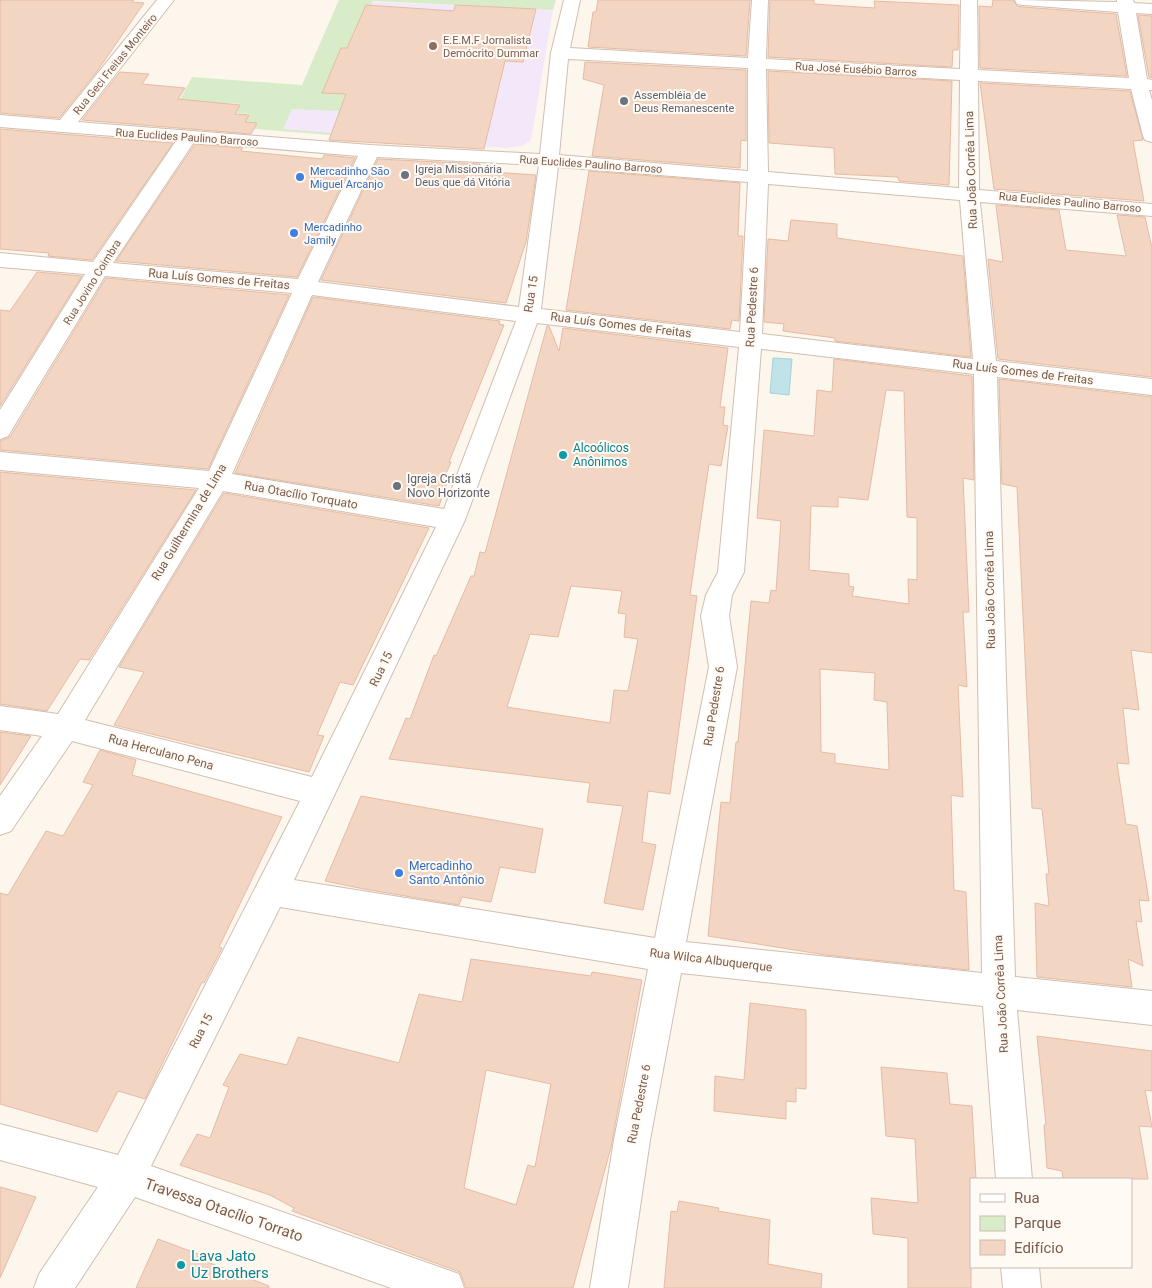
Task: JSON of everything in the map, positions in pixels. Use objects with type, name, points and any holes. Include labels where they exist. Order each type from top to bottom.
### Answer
[{"type":"street","name":"Rua Geci Freitas Monteiro","points":[[64,127],[166,0]]},
{"type":"street","name":"Rua 15","points":[[53,1288],[127,1176],[321,794],[452,520],[529,314],[549,160],[560,53],[572,0]]},
{"type":"street","name":"Rua Pedestre 6","points":[[609,1288],[632,1140],[723,667],[716,616],[718,595],[732,572],[750,340],[758,176],[757,63],[760,0]]},
{"type":"street","name":"Rua João Corrêa Lima","points":[[969,0],[969,193],[985,367],[999,992],[1014,1178]]},
{"type":"street","points":[[1023,0],[1126,4],[1152,9]]},
{"type":"street","points":[[1126,4],[1146,85],[1152,136]]},
{"type":"street","name":"Rua José Eusébio Barros","points":[[560,53],[1146,85]]},
{"type":"street","name":"Rua Euclides Paulino Barroso","points":[[7,122],[370,151],[549,160],[758,176],[1152,210]]},
{"type":"street","points":[[0,141],[7,122]]},
{"type":"street","name":"Rua Jovino Coimbra","points":[[0,430],[100,267],[188,137]]},
{"type":"street","name":"Rua Guilhermina de Lima","points":[[0,821],[65,727],[216,481],[370,151]]},
{"type":"street","name":"Rua Luís Gomes de Freitas","points":[[0,260],[100,267],[305,287],[1152,387]]},
{"type":"street","name":"Rua Otacílio Torquato","points":[[0,461],[216,481],[452,520]]},
{"type":"street","name":"Rua Herculano Pena","points":[[0,718],[65,727],[321,794]]},
{"type":"street","name":"Rua Wilca Albuquerque","points":[[272,891],[668,956],[1152,1008]]},
{"type":"street","name":"Travessa Otacílio Torrato","points":[[0,1142],[127,1176],[445,1288]]},
{"type":"street","points":[[1020,1268],[1022,1288]]},
{"type":"shaded area","name":"E.E.M.F Jornalista Demócrito Dummar","points":[[339,0],[553,10],[531,140],[522,146],[506,148],[282,131]]},
{"type":"green space","points":[[339,0],[556,0],[553,10],[373,1],[371,5],[366,5],[347,48],[346,94],[339,111],[292,109],[283,129],[380,137],[382,139],[254,129],[250,125],[251,122],[245,122],[249,114],[235,113],[240,104],[228,103],[225,106],[178,103],[192,77],[302,85]]},
{"type":"water","points":[[773,358],[792,359],[789,395],[770,393]]},
{"type":"building","points":[[0,0],[134,0],[132,2],[144,3],[98,70],[59,118],[0,113]]},
{"type":"building","points":[[598,0],[750,0],[746,56],[588,47],[593,12],[596,12]]},
{"type":"building","points":[[770,0],[814,0],[814,4],[875,8],[874,1],[959,5],[958,50],[953,50],[952,67],[768,57]]},
{"type":"building","points":[[993,0],[1013,0],[1017,6],[1023,7],[1116,14],[1127,76],[980,68],[979,6],[992,7]]},
{"type":"building","name":"E.E.M.F Jornalista Demócrito Dummar","points":[[366,5],[454,11],[455,5],[536,9],[523,62],[505,61],[484,149],[329,140],[346,94],[322,93],[341,48],[347,48]]},
{"type":"building","points":[[1138,15],[1152,16],[1152,78],[1149,77]]},
{"type":"building","points":[[585,62],[746,70],[746,141],[741,140],[740,168],[592,156],[604,85],[583,79]]},
{"type":"building","points":[[768,71],[952,81],[949,185],[899,181],[898,177],[835,174],[834,148],[769,143]]},
{"type":"building","points":[[120,72],[149,74],[142,84],[185,88],[178,99],[240,105],[235,114],[249,115],[245,122],[257,123],[251,134],[82,120]]},
{"type":"building","points":[[980,83],[1130,91],[1143,140],[1133,141],[1144,201],[994,189]]},
{"type":"building","points":[[0,129],[173,143],[92,260],[48,256],[49,253],[0,249]]},
{"type":"building","points":[[195,144],[243,148],[241,151],[322,159],[324,155],[355,158],[297,277],[116,261]]},
{"type":"building","points":[[378,159],[480,164],[479,171],[536,175],[526,242],[506,303],[321,280]]},
{"type":"building","points":[[589,171],[740,183],[738,236],[743,236],[739,321],[732,320],[730,329],[566,310]]},
{"type":"building","points":[[996,205],[1059,210],[1066,250],[1126,256],[1117,215],[1145,217],[1152,248],[1152,377],[998,359],[988,259],[1003,262]]},
{"type":"building","points":[[791,220],[837,224],[837,238],[963,256],[971,357],[835,341],[835,338],[783,331],[784,324],[764,322],[768,239],[788,241]]},
{"type":"building","points":[[37,272],[82,276],[0,406],[0,310],[10,311]]},
{"type":"building","points":[[106,278],[289,295],[208,469],[0,450],[0,441],[10,437]]},
{"type":"building","points":[[313,297],[500,321],[499,324],[504,325],[449,462],[451,462],[442,483],[447,483],[439,506],[235,473]]},
{"type":"building","points":[[547,326],[549,326],[559,351],[563,328],[728,348],[720,407],[725,407],[723,425],[728,426],[721,466],[709,464],[690,595],[697,596],[670,794],[648,791],[642,842],[656,845],[643,910],[604,903],[623,806],[587,802],[590,783],[389,759],[406,718],[410,719],[434,655],[436,656],[471,576],[474,576],[480,552],[485,553]],"holes":[[[571,586],[622,591],[618,613],[626,614],[624,637],[638,639],[628,691],[614,690],[610,723],[507,707],[530,634],[558,637]]]},
{"type":"building","points":[[834,359],[972,376],[974,480],[963,478],[969,612],[963,612],[967,687],[958,685],[963,797],[951,795],[954,890],[966,892],[969,970],[826,955],[708,936],[721,802],[730,803],[736,742],[738,742],[751,601],[769,603],[771,590],[776,591],[781,521],[757,518],[764,430],[814,436],[817,390],[832,392]],"holes":[[[886,390],[904,391],[907,517],[917,518],[917,580],[908,579],[909,604],[852,596],[854,587],[849,586],[849,574],[809,570],[811,506],[838,507],[838,497],[868,500]],[[820,669],[875,673],[874,700],[887,702],[889,770],[835,763],[835,754],[821,752]]]},
{"type":"building","points":[[999,379],[1152,397],[1152,653],[1131,650],[1139,710],[1123,708],[1129,764],[1117,763],[1126,824],[1137,826],[1149,901],[1139,900],[1142,922],[1136,921],[1143,966],[1128,959],[1132,987],[1037,977],[1035,903],[1049,906],[1046,874],[1049,874],[1042,809],[1032,808],[1017,487],[1002,484]]},
{"type":"building","points":[[0,472],[196,490],[89,660],[80,659],[47,711],[0,704]]},
{"type":"building","points":[[224,493],[429,528],[353,685],[340,682],[317,735],[324,736],[309,772],[114,725],[144,672],[119,667]]},
{"type":"building","points":[[0,732],[31,736],[0,785]]},
{"type":"building","points":[[100,750],[136,760],[132,775],[282,817],[219,947],[222,948],[204,983],[202,982],[145,1099],[118,1091],[97,1132],[0,1104],[0,893],[8,895],[46,831],[63,836],[93,785],[83,782]]},
{"type":"building","points":[[361,796],[543,829],[535,873],[500,867],[491,902],[462,897],[459,905],[325,881]]},
{"type":"building","points":[[471,959],[591,976],[592,972],[642,980],[611,1147],[573,1288],[466,1288],[460,1272],[292,1211],[294,1208],[270,1195],[180,1165],[197,1134],[210,1138],[229,1087],[223,1085],[240,1054],[287,1065],[298,1037],[399,1063],[419,994],[462,1002]],"holes":[[[486,1070],[551,1084],[535,1167],[528,1165],[516,1205],[464,1188]]]},
{"type":"building","points":[[750,1003],[806,1010],[806,1089],[796,1088],[796,1102],[786,1101],[786,1119],[714,1111],[715,1076],[744,1080]]},
{"type":"building","points":[[1037,1036],[1152,1051],[1152,1091],[1145,1090],[1152,1127],[1139,1126],[1148,1179],[1063,1178],[1062,1171],[1047,1168],[1044,1125],[1046,1125]]},
{"type":"building","points":[[881,1067],[947,1073],[950,1104],[972,1106],[976,1178],[970,1178],[971,1288],[908,1288],[908,1238],[873,1234],[871,1198],[918,1203],[915,1139],[886,1136]]},
{"type":"building","points":[[0,1187],[36,1197],[0,1278]]},
{"type":"building","points":[[679,1201],[719,1208],[718,1211],[770,1220],[768,1264],[822,1274],[821,1288],[664,1288],[671,1211],[677,1212]]},
{"type":"building","name":"Lava Jato Uz Brothers","points":[[158,1239],[206,1257],[205,1261],[269,1286],[269,1288],[136,1288]]},
{"type":"place","name":"E.E.M.F Jornalista Demócrito Dummar","points":[[433,46]]},
{"type":"place","name":"Assembléia de Deus Remanescente","points":[[624,101]]},
{"type":"place","name":"Igreja Missionária Deus que dá Vitória","points":[[405,175]]},
{"type":"place","name":"Mercadinho São Miguel Arcanjo","points":[[300,177]]},
{"type":"place","name":"Mercadinho Jamily","points":[[294,233]]},
{"type":"place","name":"Alcoólicos Anônimos","points":[[563,455]]},
{"type":"place","name":"Igreja Cristã Novo Horizonte","points":[[397,486]]},
{"type":"place","name":"Mercadinho Santo Antônio","points":[[399,873]]},
{"type":"place","name":"Lava Jato Uz Brothers","points":[[181,1265]]}]
